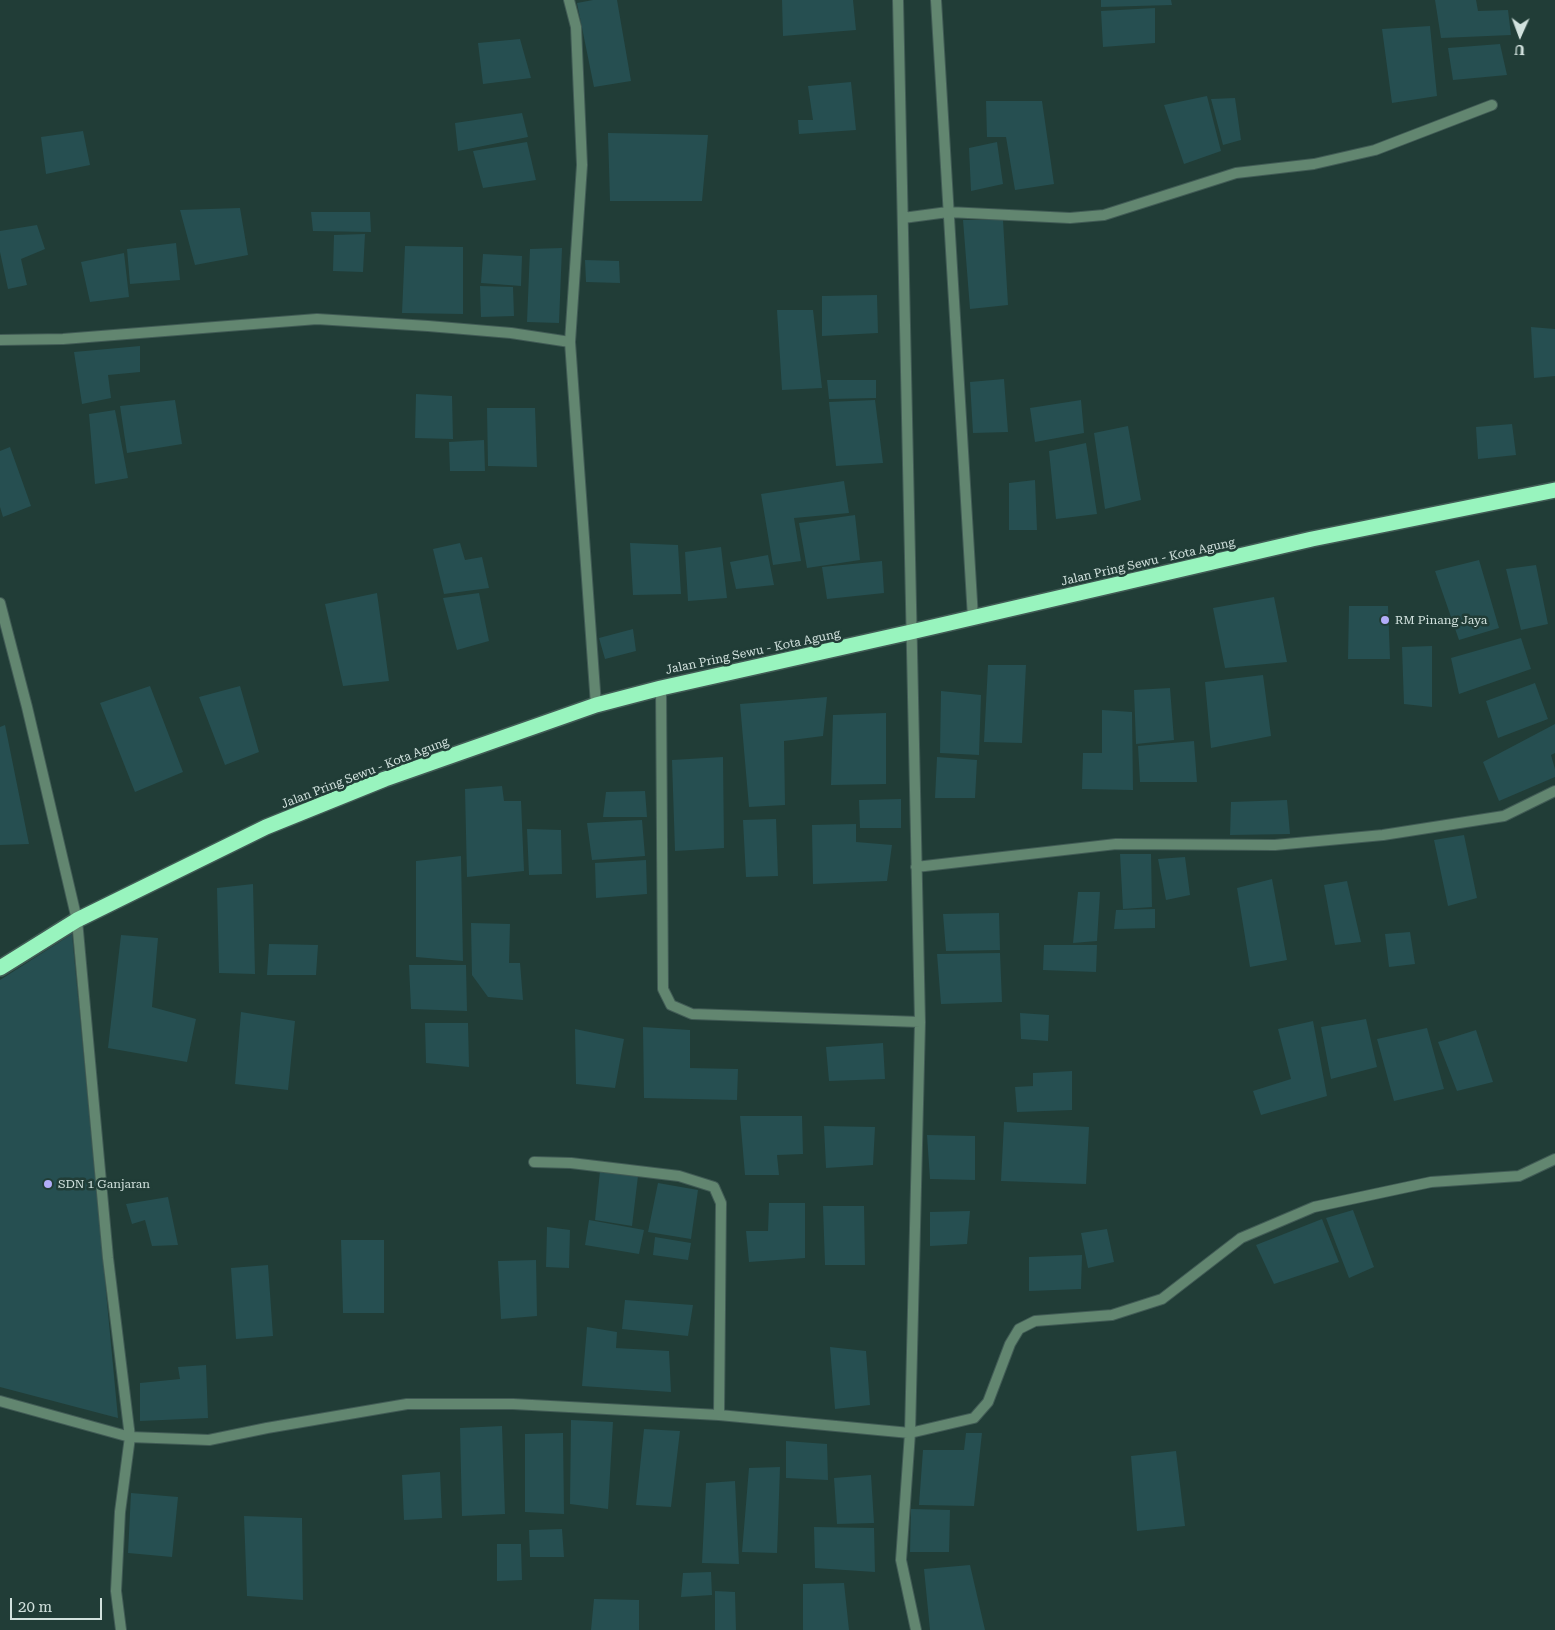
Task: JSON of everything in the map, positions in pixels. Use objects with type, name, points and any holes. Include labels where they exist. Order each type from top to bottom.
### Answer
[{"type":"highway","name":"Jalan Pring Sewu - Kota Agung","points":[[0,968],[77,920],[266,827],[385,779],[596,705],[661,688],[1312,539],[1555,490]]},
{"type":"street","points":[[569,0],[576,27],[582,165],[570,342],[596,705]]},
{"type":"street","points":[[898,0],[920,1022],[910,1433],[901,1560],[916,1630]]},
{"type":"street","points":[[936,0],[972,618]]},
{"type":"street","points":[[903,218],[948,212],[1070,218],[1104,215],[1236,173],[1314,164],[1375,150],[1492,105]]},
{"type":"street","points":[[0,340],[73,338],[317,319],[511,333],[570,342]]},
{"type":"street","points":[[0,603],[27,707],[77,920],[108,1258],[130,1437],[120,1512],[116,1591],[121,1630]]},
{"type":"street","points":[[661,688],[663,989],[672,1005],[692,1014],[920,1022]]},
{"type":"street","points":[[916,867],[1116,844],[1275,845],[1382,835],[1504,816],[1555,791]]},
{"type":"street","points":[[0,1401],[130,1437],[209,1440],[407,1404],[513,1404],[719,1415],[910,1433],[974,1418],[988,1402],[1010,1344],[1019,1329],[1035,1321],[1112,1315],[1162,1299],[1240,1238],[1314,1207],[1431,1182],[1519,1176],[1555,1159]]},
{"type":"street","points":[[534,1162],[571,1163],[679,1176],[714,1187],[721,1203],[719,1415]]},
{"type":"building","points":[[593,0],[617,0],[631,81],[594,87],[577,3]]},
{"type":"building","points":[[782,0],[853,0],[856,30],[783,36]]},
{"type":"building","points":[[1101,0],[1171,0],[1172,5],[1101,7]]},
{"type":"building","points":[[1435,0],[1476,0],[1478,11],[1508,10],[1511,35],[1441,38]]},
{"type":"building","points":[[1155,8],[1155,43],[1103,47],[1101,11]]},
{"type":"building","points":[[1430,26],[1437,96],[1392,103],[1382,29]]},
{"type":"building","points":[[520,39],[531,78],[483,84],[478,43]]},
{"type":"building","points":[[1500,44],[1507,75],[1453,80],[1448,48]]},
{"type":"building","points":[[851,82],[856,130],[799,134],[798,120],[813,120],[808,86]]},
{"type":"building","points":[[1207,96],[1221,151],[1184,164],[1164,105]]},
{"type":"building","points":[[1235,98],[1241,140],[1223,145],[1211,99]]},
{"type":"building","points":[[986,101],[1042,101],[1054,184],[1015,190],[1006,137],[987,137]]},
{"type":"building","points":[[522,113],[528,137],[458,151],[455,123]]},
{"type":"building","points":[[83,131],[90,165],[46,174],[41,137]]},
{"type":"building","points":[[608,133],[708,135],[702,201],[610,201]]},
{"type":"building","points":[[527,142],[536,180],[483,188],[473,151]]},
{"type":"building","points":[[997,142],[1003,184],[971,191],[969,148]]},
{"type":"building","points":[[240,208],[248,255],[195,265],[180,210]]},
{"type":"building","points":[[311,212],[370,212],[371,232],[313,231]]},
{"type":"building","points":[[963,220],[1003,220],[1008,305],[970,309]]},
{"type":"building","points":[[37,225],[45,249],[21,259],[27,285],[8,289],[0,252],[0,231]]},
{"type":"building","points":[[365,234],[363,272],[333,271],[334,235]]},
{"type":"building","points":[[176,243],[180,280],[130,284],[127,249]]},
{"type":"building","points":[[405,246],[463,247],[463,314],[402,313]]},
{"type":"building","points":[[562,248],[559,323],[527,322],[530,249]]},
{"type":"building","points":[[124,253],[129,297],[90,302],[81,262]]},
{"type":"building","points":[[483,254],[522,256],[521,286],[481,283]]},
{"type":"building","points":[[585,260],[619,261],[620,283],[586,282]]},
{"type":"building","points":[[480,286],[513,287],[514,316],[481,317]]},
{"type":"building","points":[[877,295],[878,333],[822,336],[822,296]]},
{"type":"building","points":[[777,310],[813,310],[822,388],[782,390]]},
{"type":"building","points":[[1531,327],[1555,329],[1555,376],[1534,378]]},
{"type":"building","points":[[140,346],[140,372],[108,375],[111,398],[82,404],[74,352]]},
{"type":"building","points":[[1004,379],[1008,432],[973,433],[970,382]]},
{"type":"building","points":[[827,380],[876,380],[876,398],[829,399]]},
{"type":"building","points":[[416,394],[452,396],[453,439],[415,438]]},
{"type":"building","points":[[175,400],[182,444],[127,453],[120,406]]},
{"type":"building","points":[[875,400],[883,463],[836,466],[829,402]]},
{"type":"building","points":[[1081,400],[1084,433],[1035,442],[1030,408]]},
{"type":"building","points":[[487,408],[535,408],[537,467],[488,466]]},
{"type":"building","points":[[115,410],[128,478],[95,484],[89,414]]},
{"type":"building","points":[[1512,424],[1516,455],[1478,459],[1476,427]]},
{"type":"building","points":[[1128,426],[1141,500],[1105,509],[1094,433]]},
{"type":"building","points":[[484,440],[485,471],[450,471],[449,442]]},
{"type":"building","points":[[1086,443],[1097,514],[1056,519],[1049,451]]},
{"type":"building","points":[[10,447],[31,506],[3,517],[0,507],[0,451]]},
{"type":"building","points":[[1035,480],[1037,530],[1009,530],[1009,483]]},
{"type":"building","points":[[844,481],[849,513],[794,518],[801,561],[773,565],[761,494]]},
{"type":"building","points":[[855,515],[860,560],[807,568],[799,523]]},
{"type":"building","points":[[460,543],[465,560],[482,557],[489,588],[444,594],[433,549]]},
{"type":"building","points":[[630,543],[678,545],[681,594],[633,595]]},
{"type":"building","points":[[721,547],[727,598],[688,601],[685,552]]},
{"type":"building","points":[[768,555],[774,585],[736,589],[730,562]]},
{"type":"building","points":[[1479,560],[1499,628],[1459,640],[1435,571]]},
{"type":"building","points":[[882,561],[884,593],[827,599],[822,567]]},
{"type":"building","points":[[1536,565],[1548,624],[1521,630],[1506,569]]},
{"type":"building","points":[[377,593],[389,681],[343,686],[325,604]]},
{"type":"building","points":[[479,593],[489,641],[457,650],[443,598]]},
{"type":"building","points":[[1274,597],[1287,662],[1225,668],[1213,608]]},
{"type":"building","points":[[1349,606],[1388,606],[1390,659],[1348,659]]},
{"type":"building","points":[[633,629],[636,651],[605,659],[599,638]]},
{"type":"building","points":[[1521,638],[1531,669],[1459,694],[1451,658]]},
{"type":"building","points":[[1432,646],[1432,707],[1404,704],[1402,647]]},
{"type":"building","points":[[988,665],[1026,665],[1022,743],[984,742]]},
{"type":"building","points":[[1263,675],[1271,736],[1211,748],[1205,682]]},
{"type":"building","points":[[1535,683],[1548,719],[1498,738],[1486,701]]},
{"type":"building","points":[[150,686],[183,772],[135,792],[100,703]]},
{"type":"building","points":[[240,686],[259,752],[225,765],[199,697]]},
{"type":"building","points":[[1170,688],[1174,740],[1136,744],[1134,690]]},
{"type":"building","points":[[941,691],[981,695],[979,755],[940,753]]},
{"type":"building","points":[[827,697],[823,736],[784,741],[785,805],[749,807],[740,704]]},
{"type":"building","points":[[1102,710],[1132,712],[1133,790],[1082,789],[1083,753],[1102,753]]},
{"type":"building","points":[[886,713],[886,784],[831,785],[833,715]]},
{"type":"building","points":[[1555,724],[1555,753],[1551,755],[1555,777],[1499,801],[1483,762]]},
{"type":"building","points":[[5,725],[29,844],[0,845],[0,727]]},
{"type":"building","points":[[1194,741],[1197,782],[1140,782],[1138,746]]},
{"type":"building","points":[[723,757],[724,848],[675,851],[672,760]]},
{"type":"building","points":[[937,757],[977,760],[975,798],[935,798]]},
{"type":"building","points":[[502,786],[504,801],[521,801],[524,871],[467,877],[465,789]]},
{"type":"building","points":[[645,791],[647,817],[603,817],[606,792]]},
{"type":"building","points":[[901,799],[901,828],[860,828],[859,800]]},
{"type":"building","points":[[1287,800],[1290,834],[1230,835],[1231,802]]},
{"type":"building","points":[[776,819],[778,876],[746,877],[743,820]]},
{"type":"building","points":[[642,820],[645,856],[592,860],[587,823]]},
{"type":"building","points":[[856,824],[856,842],[892,845],[887,881],[813,884],[812,825]]},
{"type":"building","points":[[527,829],[561,830],[562,874],[529,875]]},
{"type":"building","points":[[1464,835],[1477,898],[1448,906],[1434,840]]},
{"type":"building","points":[[1120,854],[1151,854],[1152,907],[1123,909]]},
{"type":"building","points":[[461,856],[463,961],[416,957],[416,861]]},
{"type":"building","points":[[1185,857],[1190,895],[1166,900],[1158,859]]},
{"type":"building","points":[[646,860],[647,894],[596,898],[595,863]]},
{"type":"building","points":[[1272,879],[1287,960],[1250,967],[1237,888]]},
{"type":"building","points":[[1347,881],[1361,942],[1335,945],[1324,885]]},
{"type":"building","points":[[253,884],[255,974],[219,973],[217,888]]},
{"type":"building","points":[[1078,892],[1100,892],[1097,941],[1073,943]]},
{"type":"building","points":[[1155,909],[1155,928],[1114,929],[1116,910]]},
{"type":"building","points":[[999,913],[1000,950],[946,951],[943,914]]},
{"type":"building","points":[[471,923],[510,924],[509,963],[520,963],[523,1000],[488,997],[472,975]]},
{"type":"building","points":[[1410,932],[1415,964],[1389,967],[1385,934]]},
{"type":"building","name":"SDN 1 Ganjaran","points":[[72,934],[118,1418],[0,1387],[0,980]]},
{"type":"building","points":[[121,935],[158,938],[152,1007],[196,1019],[187,1062],[108,1048]]},
{"type":"building","points":[[269,944],[318,945],[316,975],[267,975]]},
{"type":"building","points":[[1044,945],[1097,945],[1096,972],[1043,970]]},
{"type":"building","points":[[1000,953],[1002,1002],[941,1004],[937,954]]},
{"type":"building","points":[[409,965],[466,965],[467,1011],[411,1009]]},
{"type":"building","points":[[241,1012],[295,1021],[288,1090],[235,1084]]},
{"type":"building","points":[[1020,1013],[1049,1015],[1048,1041],[1021,1039]]},
{"type":"building","points":[[1366,1019],[1377,1067],[1331,1079],[1321,1027]]},
{"type":"building","points":[[1313,1021],[1327,1096],[1261,1115],[1253,1091],[1291,1079],[1278,1029]]},
{"type":"building","points":[[425,1023],[468,1023],[469,1067],[426,1063]]},
{"type":"building","points":[[643,1027],[690,1030],[690,1068],[738,1069],[737,1100],[644,1098]]},
{"type":"building","points":[[1427,1028],[1444,1089],[1394,1101],[1377,1039]]},
{"type":"building","points":[[575,1029],[624,1039],[615,1088],[576,1084]]},
{"type":"building","points":[[1476,1030],[1493,1082],[1457,1091],[1438,1042]]},
{"type":"building","points":[[883,1043],[885,1079],[829,1081],[826,1047]]},
{"type":"building","points":[[1072,1071],[1072,1110],[1017,1112],[1015,1087],[1033,1086],[1033,1073]]},
{"type":"building","points":[[740,1116],[802,1116],[803,1154],[777,1155],[779,1175],[745,1175]]},
{"type":"building","points":[[1004,1122],[1089,1127],[1086,1184],[1001,1181]]},
{"type":"building","points":[[824,1126],[875,1127],[873,1165],[826,1168]]},
{"type":"building","points":[[927,1135],[975,1136],[975,1180],[930,1179]]},
{"type":"building","points":[[600,1171],[638,1176],[632,1226],[595,1220]]},
{"type":"building","points":[[658,1183],[698,1190],[691,1239],[648,1232]]},
{"type":"building","points":[[168,1197],[178,1245],[152,1246],[145,1220],[132,1224],[126,1204]]},
{"type":"building","points":[[769,1203],[805,1203],[805,1258],[749,1262],[746,1231],[768,1231]]},
{"type":"building","points":[[823,1206],[864,1206],[865,1265],[825,1265]]},
{"type":"building","points":[[1353,1210],[1374,1267],[1349,1278],[1326,1218]]},
{"type":"building","points":[[970,1211],[967,1244],[930,1246],[930,1212]]},
{"type":"building","points":[[1322,1219],[1339,1262],[1274,1284],[1256,1245]]},
{"type":"building","points":[[589,1220],[644,1230],[639,1254],[585,1245]]},
{"type":"building","points":[[547,1227],[570,1230],[569,1268],[546,1267]]},
{"type":"building","points":[[1107,1229],[1114,1262],[1088,1268],[1081,1233]]},
{"type":"building","points":[[655,1237],[691,1243],[688,1260],[653,1255]]},
{"type":"building","points":[[341,1240],[384,1240],[384,1313],[343,1313]]},
{"type":"building","points":[[1082,1255],[1081,1289],[1029,1291],[1029,1257]]},
{"type":"building","points":[[536,1260],[537,1316],[501,1319],[498,1261]]},
{"type":"building","points":[[268,1265],[273,1336],[236,1339],[231,1268]]},
{"type":"building","points":[[625,1300],[693,1305],[688,1336],[622,1329]]},
{"type":"building","points":[[587,1327],[617,1332],[616,1348],[669,1351],[671,1392],[582,1386]]},
{"type":"building","points":[[830,1347],[866,1351],[870,1405],[835,1409]]},
{"type":"building","points":[[206,1365],[208,1418],[140,1421],[140,1383],[180,1379],[178,1367]]},
{"type":"building","points":[[571,1420],[613,1422],[608,1509],[570,1504]]},
{"type":"building","points":[[502,1426],[505,1514],[462,1516],[460,1428]]},
{"type":"building","points":[[644,1429],[680,1431],[671,1507],[636,1505]]},
{"type":"building","points":[[563,1433],[564,1514],[525,1512],[525,1434]]},
{"type":"building","points":[[966,1433],[982,1433],[974,1506],[919,1505],[923,1450],[964,1450]]},
{"type":"building","points":[[786,1441],[827,1444],[828,1480],[786,1478]]},
{"type":"building","points":[[1176,1451],[1185,1526],[1137,1531],[1131,1456]]},
{"type":"building","points":[[780,1467],[777,1553],[742,1552],[749,1468]]},
{"type":"building","points":[[440,1472],[442,1518],[404,1520],[402,1475]]},
{"type":"building","points":[[871,1475],[874,1523],[837,1524],[834,1478]]},
{"type":"building","points":[[735,1481],[739,1564],[702,1563],[706,1483]]},
{"type":"building","points":[[131,1493],[178,1497],[172,1557],[128,1553]]},
{"type":"building","points":[[911,1509],[950,1510],[949,1552],[910,1552]]},
{"type":"building","points":[[244,1516],[302,1518],[303,1600],[247,1596]]},
{"type":"building","points":[[814,1527],[874,1528],[875,1572],[815,1568]]},
{"type":"building","points":[[562,1529],[564,1557],[530,1557],[529,1530]]},
{"type":"building","points":[[497,1544],[521,1544],[522,1580],[497,1581]]},
{"type":"building","points":[[970,1565],[985,1630],[930,1630],[924,1569]]},
{"type":"building","points":[[711,1572],[712,1595],[681,1597],[683,1573]]},
{"type":"building","points":[[844,1583],[849,1630],[803,1630],[803,1584]]},
{"type":"building","points":[[715,1591],[735,1592],[736,1630],[715,1630]]},
{"type":"building","points":[[594,1599],[639,1600],[639,1630],[591,1630]]},
{"type":"place","name":"RM Pinang Jaya","points":[[1385,620]]},
{"type":"place","name":"SDN 1 Ganjaran","points":[[48,1184]]}]
